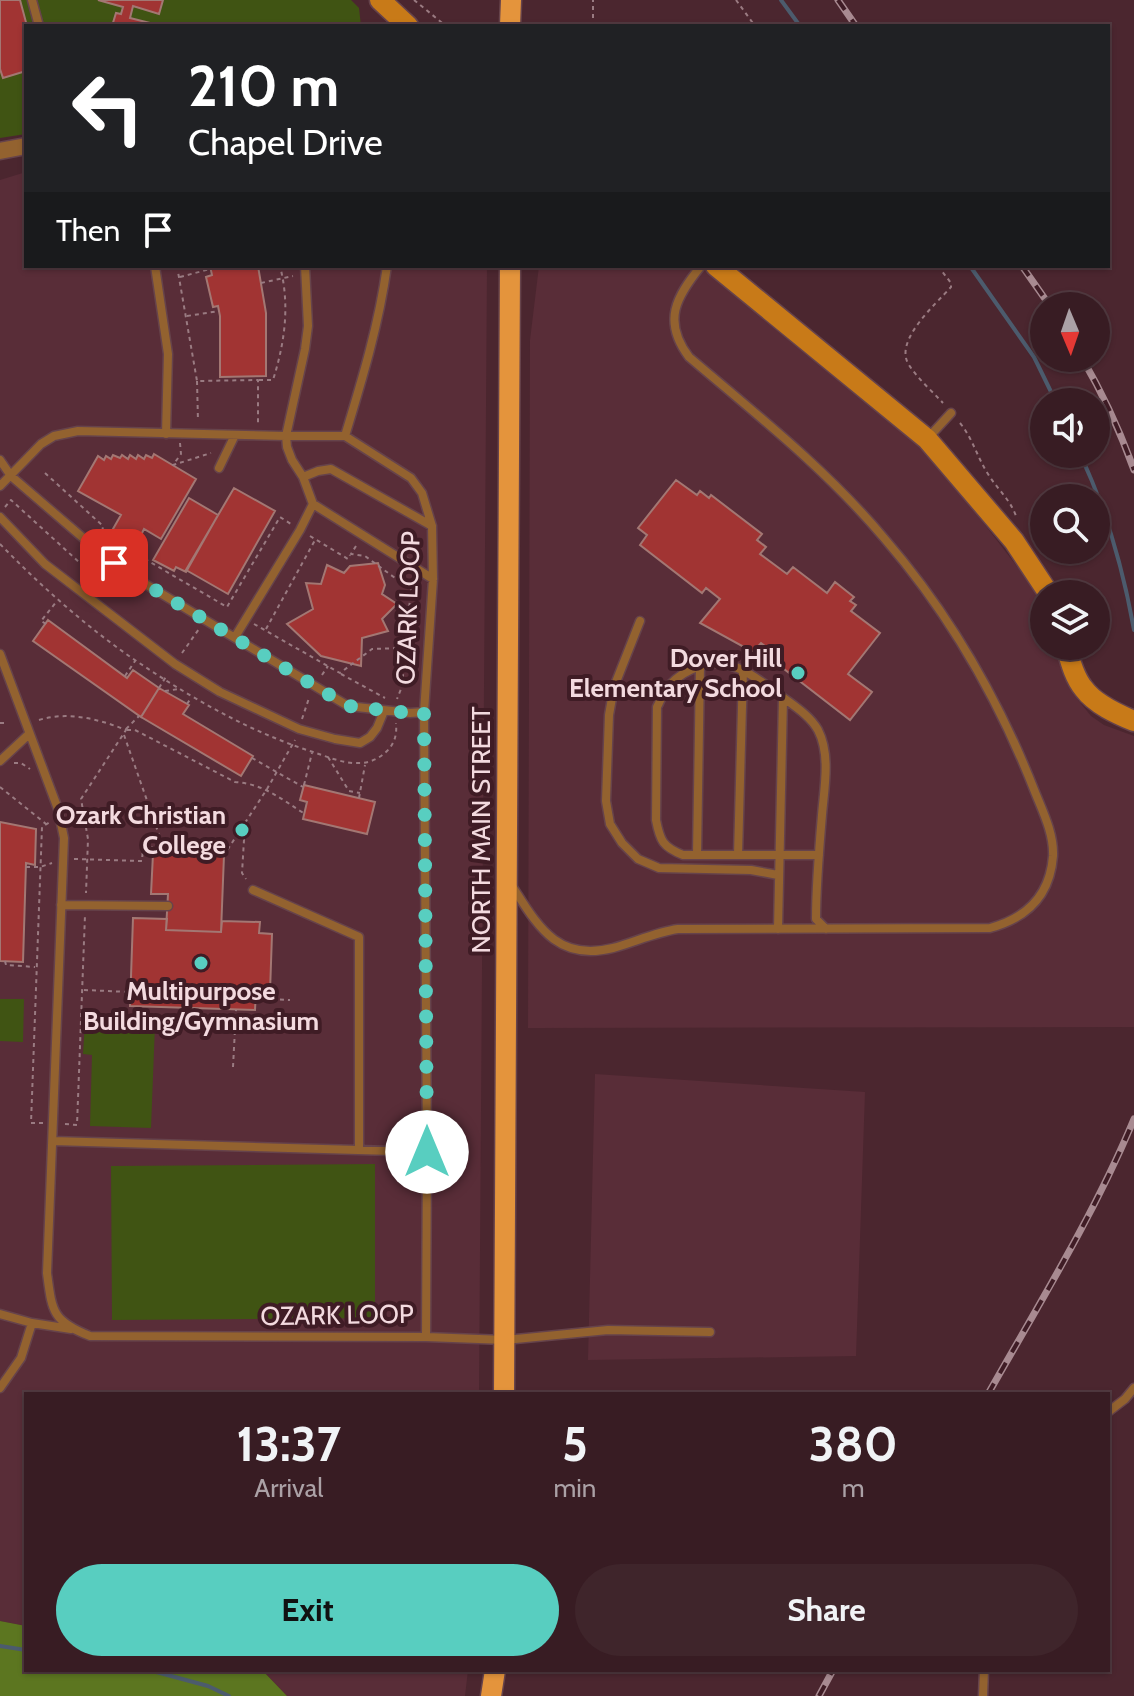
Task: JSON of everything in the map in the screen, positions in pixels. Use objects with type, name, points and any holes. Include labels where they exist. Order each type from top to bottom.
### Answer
[{"type":"main road","points":[[510,24],[511,0]]},
{"type":"main road","name":"NORTH MAIN STREET","points":[[504,1392],[510,268]]},
{"type":"main road","points":[[491,1696],[495,1672]]},
{"type":"street","points":[[380,0],[404,24]]},
{"type":"street","points":[[0,151],[24,146]]},
{"type":"street","points":[[718,268],[927,439],[1014,541],[1040,580]]},
{"type":"street","points":[[1071,660],[1084,690],[1112,713],[1134,721]]},
{"type":"lane","points":[[32,0],[38,24]]},
{"type":"lane","points":[[155,268],[168,354],[166,434]]},
{"type":"lane","points":[[0,486],[41,444],[54,436],[78,431],[345,436],[368,359],[387,268]]},
{"type":"lane","points":[[507,878],[542,931],[552,940],[594,951],[678,929],[990,928],[1004,925],[1027,911],[1044,890],[1051,867],[1052,845],[1046,819],[1017,746],[962,645],[932,598],[885,538],[836,486],[682,348],[675,330],[676,305],[700,268]]},
{"type":"lane","points":[[305,270],[308,326],[286,436],[292,460],[303,477],[313,504],[433,579]]},
{"type":"lane","points":[[927,439],[951,413]]},
{"type":"lane","points":[[219,468],[235,435]]},
{"type":"lane","name":"OZARK LOOP","points":[[0,1314],[72,1329],[90,1336],[426,1337],[424,712],[433,579],[432,526],[422,493],[411,478],[345,436]]},
{"type":"lane","points":[[0,460],[11,476],[132,576],[348,706],[424,712]]},
{"type":"lane","points":[[303,477],[331,469],[432,526]]},
{"type":"lane","points":[[235,637],[313,504]]},
{"type":"lane","points":[[0,514],[45,564],[175,664],[220,692],[299,729],[360,743],[377,728],[384,711]]},
{"type":"lane","points":[[640,621],[614,687],[609,715],[606,801],[610,824],[622,843],[638,859],[659,868],[751,870],[778,875]]},
{"type":"lane","points":[[0,654],[58,809],[64,838],[47,1273],[51,1308],[72,1329]]},
{"type":"lane","points":[[819,855],[683,855],[669,849],[659,838],[656,820],[657,707],[665,690],[679,677],[700,666],[716,663],[730,665],[743,670],[801,711],[817,729],[823,743],[825,770],[816,919],[827,929]]},
{"type":"lane","points":[[697,855],[700,666]]},
{"type":"lane","points":[[738,855],[743,670]]},
{"type":"lane","points":[[778,929],[783,698]]},
{"type":"lane","points":[[0,761],[29,734]]},
{"type":"lane","points":[[253,890],[359,937],[359,1150]]},
{"type":"lane","points":[[61,905],[168,906]]},
{"type":"lane","points":[[53,1141],[427,1152]]},
{"type":"lane","points":[[0,1388],[21,1358],[32,1323]]},
{"type":"lane","points":[[426,1337],[505,1340],[608,1330],[710,1332]]},
{"type":"lane","points":[[1110,1410],[1134,1388]]},
{"type":"lane","points":[[983,1696],[984,1672]]},
{"type":"path","points":[[414,0],[444,24]]},
{"type":"path","points":[[593,0],[593,24]]},
{"type":"path","points":[[736,0],[754,24]]},
{"type":"path","points":[[177,268],[197,381],[198,435]]},
{"type":"path","points":[[197,381],[273,380],[282,353],[285,330],[286,302],[280,268]]},
{"type":"path","points":[[940,268],[951,287],[926,314],[907,343],[905,353],[908,363],[964,427],[987,473],[1017,517]]},
{"type":"path","points":[[179,277],[210,269]]},
{"type":"path","points":[[261,283],[305,270]]},
{"type":"path","points":[[186,316],[219,311]]},
{"type":"path","points":[[258,380],[258,436]]},
{"type":"path","points":[[178,434],[181,454],[173,465],[211,453]]},
{"type":"path","points":[[45,473],[103,526],[102,534],[227,607],[280,517],[348,559],[363,535]]},
{"type":"path","points":[[0,514],[11,500],[117,594],[132,576]]},
{"type":"path","points":[[265,630],[315,540]]},
{"type":"path","points":[[0,544],[58,600],[164,679]]},
{"type":"path","points":[[351,554],[365,556],[412,587]]},
{"type":"path","points":[[46,624],[41,621],[58,600]]},
{"type":"path","points":[[245,618],[394,701]]},
{"type":"path","points":[[159,688],[205,621]]},
{"type":"path","points":[[340,673],[372,649],[403,648]]},
{"type":"path","points":[[317,660],[321,656]]},
{"type":"path","points":[[125,676],[135,660]]},
{"type":"path","points":[[87,858],[142,861],[143,847],[226,852],[293,745],[307,703],[328,666]]},
{"type":"path","points":[[165,691],[180,689]]},
{"type":"path","points":[[187,704],[191,696]]},
{"type":"path","points":[[51,821],[42,827],[41,834],[31,1123],[77,1125],[88,839],[81,799],[124,732],[139,716]]},
{"type":"path","points":[[38,721],[82,718],[99,720],[124,732],[135,730],[235,782],[251,783],[267,789],[305,814]]},
{"type":"path","points":[[0,723],[5,723]]},
{"type":"path","points":[[124,732],[164,848]]},
{"type":"path","points":[[252,758],[304,786],[312,752]]},
{"type":"path","points":[[328,757],[349,791],[360,793]]},
{"type":"path","points":[[9,767],[21,763],[28,766],[33,774]]},
{"type":"path","points":[[359,798],[365,763]]},
{"type":"path","points":[[0,787],[47,824]]},
{"type":"path","points":[[36,834],[41,834]]},
{"type":"path","points":[[237,835],[244,840],[242,873],[253,890]]},
{"type":"path","points":[[26,867],[40,867]]},
{"type":"path","points":[[5,961],[6,965],[37,967]]},
{"type":"path","points":[[83,990],[130,992]]},
{"type":"path","points":[[256,998],[290,1000]]},
{"type":"path","points":[[233,1067],[236,1010]]},
{"type":"shaded area","name":"Ozark Christian College","points":[[24,173],[24,268],[487,268],[479,1392],[24,1392],[24,1626],[0,1621],[0,180]]},
{"type":"shaded area","name":"Dover Hill Elementary School","points":[[539,268],[706,268],[913,437],[945,473],[1030,584],[1030,660],[1063,660],[1078,700],[1091,716],[1104,725],[1134,736],[1134,1027],[528,1028],[530,340]]},
{"type":"shaded area","points":[[595,1074],[865,1092],[856,1356],[588,1360]]},
{"type":"shaded area","points":[[264,1672],[468,1672],[465,1696],[287,1696]]},
{"type":"green space","points":[[0,0],[351,0],[359,8],[361,24],[24,24],[24,134],[0,138]]},
{"type":"green space","points":[[0,999],[24,999],[23,1042],[0,1041]]},
{"type":"green space","points":[[85,1022],[155,1025],[151,1128],[90,1126],[92,1055],[83,1054]]},
{"type":"green space","points":[[375,1164],[375,1318],[112,1320],[111,1166]]},
{"type":"green space","points":[[0,1621],[24,1626],[24,1672],[264,1672],[287,1696],[0,1696]]},
{"type":"building","points":[[0,0],[20,0],[26,24],[24,24],[24,72],[3,78],[0,69]]},
{"type":"building","points":[[98,0],[163,0],[159,14],[133,6],[130,18],[150,24],[113,24],[116,13],[121,14],[123,7]]},
{"type":"building","points":[[210,268],[258,268],[266,313],[266,376],[220,377],[220,316],[218,306],[213,307],[206,277],[212,275]]},
{"type":"building","points":[[154,454],[196,479],[161,539],[144,529],[137,543],[113,529],[121,515],[78,491],[98,456],[104,460],[106,456],[111,459],[113,455],[128,459],[130,455],[136,459],[138,455],[144,459],[146,455],[152,458]]},
{"type":"building","points":[[676,480],[697,495],[700,491],[709,498],[711,495],[762,534],[757,540],[766,547],[760,554],[787,574],[793,567],[827,593],[835,582],[854,597],[850,601],[856,605],[851,611],[880,633],[848,674],[872,692],[850,720],[762,652],[766,647],[761,643],[753,652],[700,623],[720,599],[706,588],[702,593],[640,545],[647,535],[638,528]]},
{"type":"building","points":[[234,488],[275,511],[228,594],[186,570]]},
{"type":"building","points":[[189,498],[218,515],[186,572],[176,567],[174,571],[153,560]]},
{"type":"building","points":[[378,563],[385,585],[382,594],[397,604],[382,619],[388,631],[362,638],[361,666],[321,656],[287,624],[313,609],[306,583],[321,584],[327,565],[344,573],[350,566]]},
{"type":"building","points":[[48,620],[127,678],[133,670],[159,688],[141,717],[33,641]]},
{"type":"building","points":[[159,688],[189,705],[183,714],[253,756],[241,776],[141,717]]},
{"type":"building","points":[[304,785],[375,802],[367,834],[303,819],[307,802],[300,800]]},
{"type":"building","points":[[0,822],[36,829],[35,865],[26,863],[23,962],[0,961]]},
{"type":"building","points":[[153,854],[224,855],[221,932],[166,930],[168,894],[151,894]]},
{"type":"building","name":"Multipurpose Building/Gymnasium","points":[[133,918],[167,919],[166,930],[221,932],[222,921],[260,922],[259,933],[272,934],[270,992],[256,991],[255,1010],[130,1006]]},
{"type":"waterway","points":[[781,0],[799,24]]},
{"type":"waterway","points":[[971,268],[1034,357],[1049,388]]},
{"type":"waterway","points":[[1086,468],[1113,540],[1134,630]]},
{"type":"waterway","points":[[0,1646],[24,1650]]},
{"type":"waterway","points":[[156,1672],[208,1686],[229,1696]]},
{"type":"railway","points":[[838,0],[855,24]]},
{"type":"railway","points":[[1023,268],[1040,292]]},
{"type":"railway","points":[[1090,372],[1111,413],[1134,470]]},
{"type":"railway","points":[[989,1392],[1084,1224],[1134,1119]]},
{"type":"railway","points":[[819,1696],[832,1672]]},
{"type":"place","name":"Dover Hill Elementary School","points":[[798,673]]},
{"type":"place","name":"Ozark Christian College","points":[[242,830]]},
{"type":"place","name":"Multipurpose Building/Gymnasium","points":[[201,963]]},
{"type":"route","points":[[114,563],[348,706],[424,712],[427,1152]]}]
